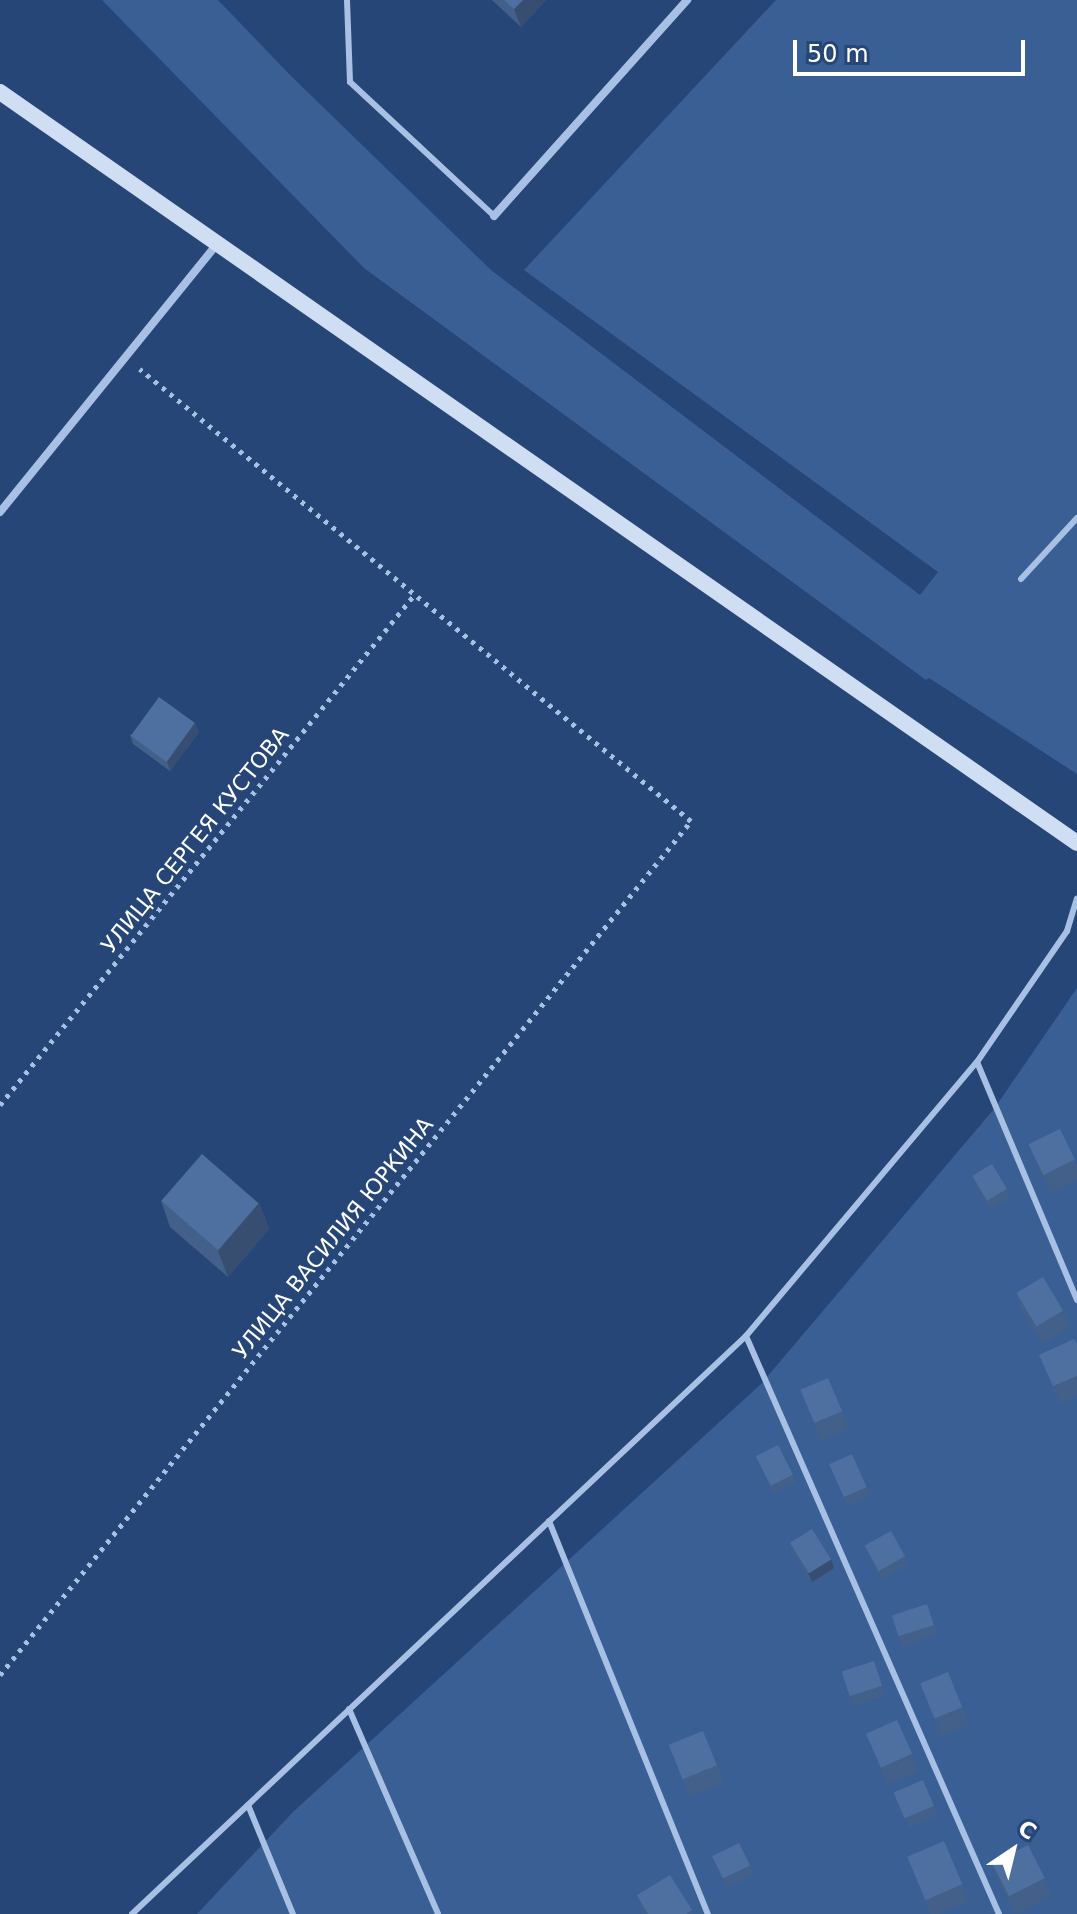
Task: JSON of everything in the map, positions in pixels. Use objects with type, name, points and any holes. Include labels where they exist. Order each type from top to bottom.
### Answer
[{"type":"street","points":[[494,216],[687,0]]},
{"type":"street","points":[[0,92],[1077,843]]},
{"type":"street","points":[[0,512],[217,244]]},
{"type":"lane","points":[[347,0],[350,82],[494,216]]},
{"type":"lane","points":[[1021,579],[1077,518]]},
{"type":"lane","points":[[132,1914],[746,1336],[977,1062],[1067,931],[1077,898]]},
{"type":"lane","points":[[1067,931],[1077,936]]},
{"type":"lane","points":[[977,1062],[1077,1300]]},
{"type":"lane","points":[[746,1336],[999,1914]]},
{"type":"lane","points":[[549,1521],[708,1914]]},
{"type":"lane","points":[[349,1709],[438,1914]]},
{"type":"lane","points":[[248,1805],[293,1914]]},
{"type":"path","points":[[126,357],[415,594]]},
{"type":"path","name":"УЛИЦА ВАСИЛИЯ ЮРКИНА","points":[[0,1675],[691,821],[415,594]]},
{"type":"path","name":"УЛИЦА СЕРГЕЯ КУСТОВА","points":[[0,1105],[415,594]]},
{"type":"shaded area","points":[[102,0],[218,0],[290,75],[491,270],[920,595],[938,572],[524,270],[776,0],[1077,0],[1077,774],[929,678],[926,680],[364,268]]},
{"type":"shaded area","points":[[1077,988],[1077,1914],[197,1914],[293,1812],[761,1384],[994,1109]]},
{"type":"building","points":[[504,0],[523,0],[514,9]]},
{"type":"building","points":[[159,697],[195,723],[166,762],[131,736]]},
{"type":"building","points":[[1060,1129],[1075,1160],[1043,1175],[1029,1144]]},
{"type":"building","points":[[202,1154],[259,1203],[218,1250],[161,1201]]},
{"type":"building","points":[[992,1164],[1007,1189],[987,1201],[972,1176]]},
{"type":"building","points":[[1043,1277],[1063,1310],[1037,1326],[1016,1293]]},
{"type":"building","points":[[1074,1339],[1077,1344],[1077,1376],[1053,1386],[1039,1355]]},
{"type":"building","points":[[828,1378],[842,1411],[814,1423],[800,1390]]},
{"type":"building","points":[[778,1445],[793,1474],[771,1486],[756,1456]]},
{"type":"building","points":[[852,1454],[867,1487],[844,1497],[829,1464]]},
{"type":"building","points":[[812,1529],[831,1560],[809,1573],[790,1543]]},
{"type":"building","points":[[891,1531],[905,1556],[879,1571],[865,1546]]},
{"type":"building","points":[[927,1604],[934,1625],[899,1636],[892,1615]]},
{"type":"building","points":[[874,1661],[882,1686],[850,1696],[842,1672]]},
{"type":"building","points":[[948,1672],[962,1707],[934,1718],[920,1683]]},
{"type":"building","points":[[897,1720],[912,1754],[881,1768],[866,1734]]},
{"type":"building","points":[[703,1731],[717,1765],[683,1779],[669,1745]]},
{"type":"building","points":[[923,1780],[934,1806],[904,1818],[894,1793]]},
{"type":"building","points":[[944,1841],[962,1884],[926,1900],[907,1857]]},
{"type":"building","points":[[739,1843],[750,1865],[723,1879],[712,1856]]},
{"type":"building","points":[[1028,1845],[1045,1878],[1009,1896],[992,1863]]},
{"type":"building","points":[[670,1875],[692,1910],[686,1914],[648,1914],[637,1895]]}]
